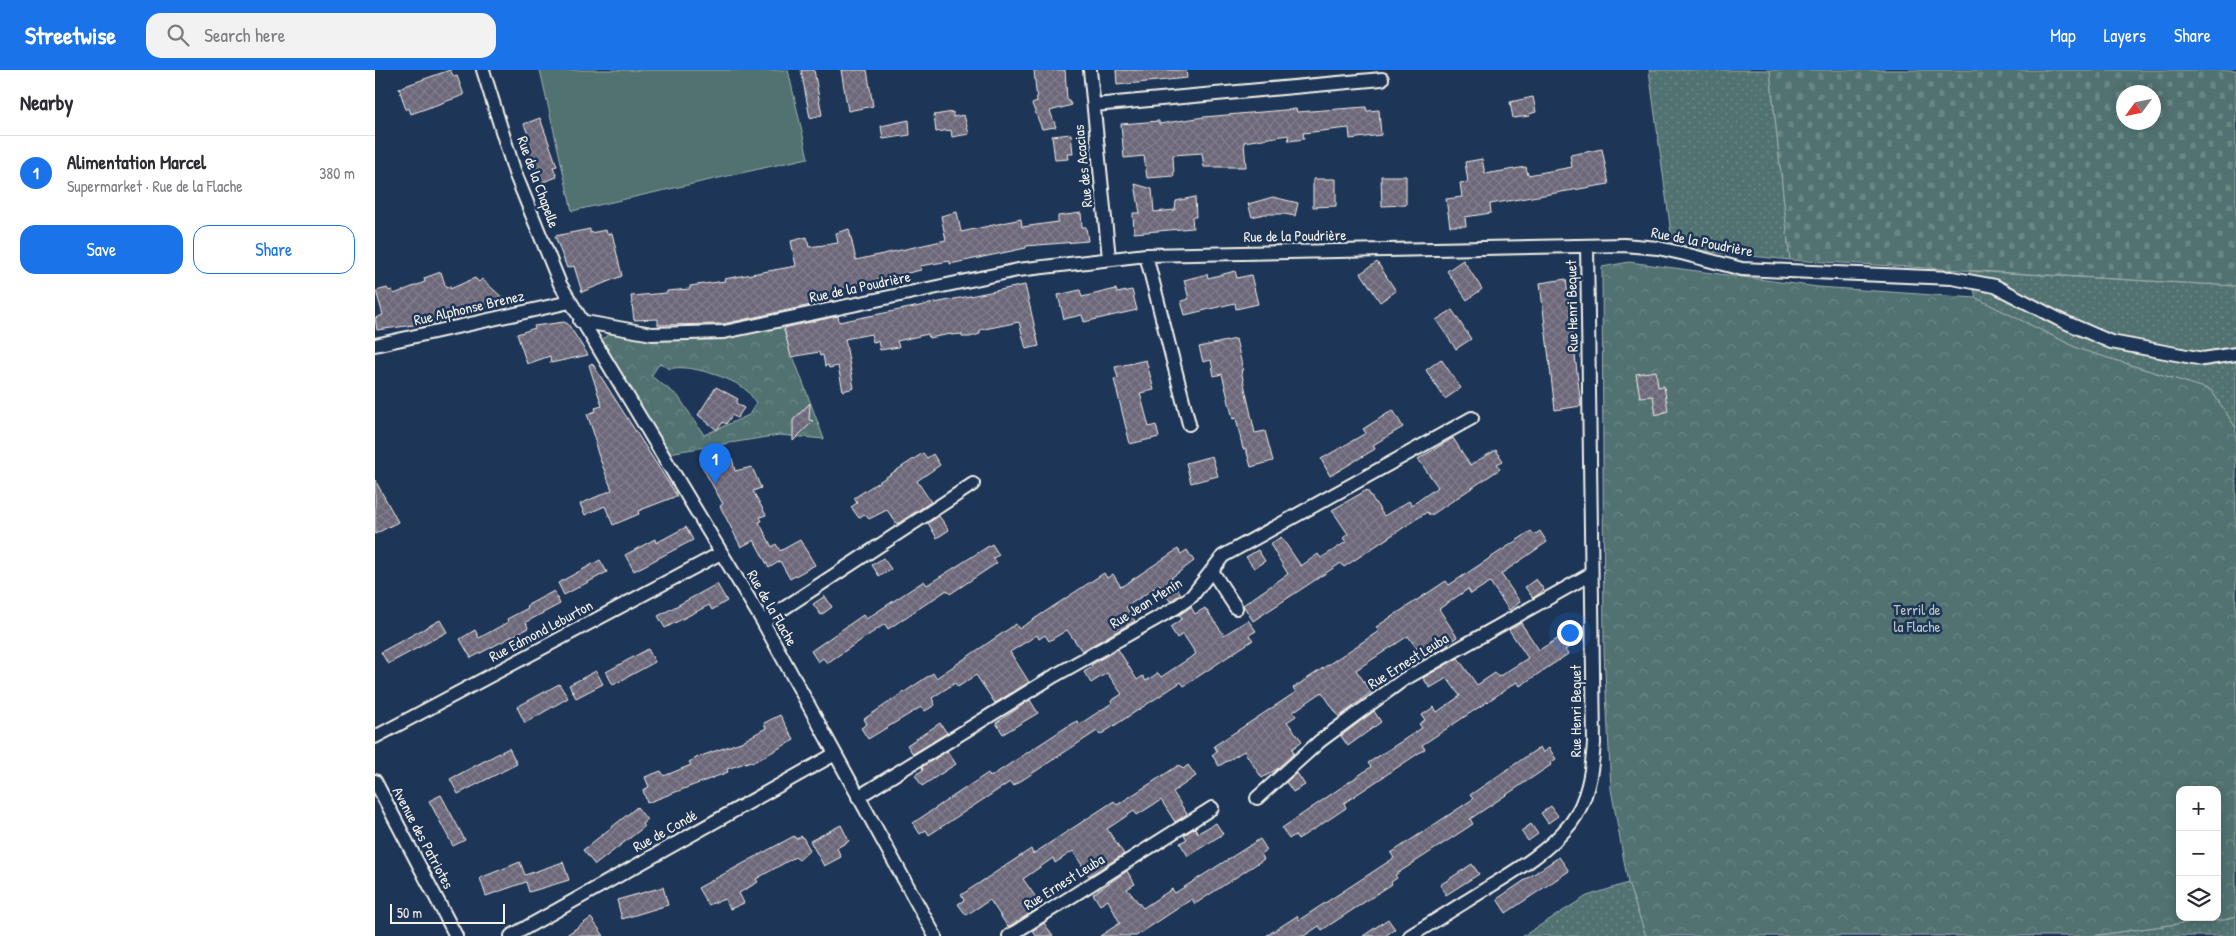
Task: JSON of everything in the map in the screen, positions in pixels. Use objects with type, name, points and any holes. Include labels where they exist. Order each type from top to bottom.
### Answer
[{"type":"street","name":"Rue de la Chapelle","points":[[483,70],[515,173],[534,223],[569,302]]},
{"type":"street","name":"Rue des Acacias","points":[[1090,70],[1109,258]]},
{"type":"street","points":[[1093,105],[1382,80]]},
{"type":"street","name":"Rue Henri Bequet","points":[[1410,936],[1527,864],[1555,841],[1572,822],[1585,794],[1592,770],[1594,743],[1587,246]]},
{"type":"street","name":"Rue de la Poudrière","points":[[580,321],[652,334],[723,332],[1018,270],[1146,255],[1625,246],[1658,248],[1713,260],[1742,269],[1952,278],[1995,286],[2058,319],[2111,342],[2203,359],[2236,354]]},
{"type":"street","points":[[1146,255],[1189,424]]},
{"type":"street","name":"Rue de la Flache","points":[[569,302],[763,622],[935,936]]},
{"type":"street","name":"Rue Alphonse Brenez","points":[[375,345],[569,302]]},
{"type":"street","name":"Rue Jean Menin","points":[[858,797],[1054,676],[1175,608],[1192,596],[1223,556],[1472,418]]},
{"type":"street","points":[[763,622],[973,484]]},
{"type":"street","name":"Rue Edmond Leburton","points":[[375,738],[721,553]]},
{"type":"street","points":[[1212,571],[1236,608]]},
{"type":"street","name":"Rue Ernest Leuba","points":[[1257,798],[1320,741],[1403,680],[1591,574]]},
{"type":"street","name":"Rue de Condé","points":[[511,936],[835,754]]},
{"type":"street","name":"Avenue des Patriotes","points":[[375,781],[456,936]]},
{"type":"street","name":"Rue Ernest Leuba","points":[[1009,936],[1212,808]]},
{"type":"green space","points":[[540,70],[788,70],[808,158],[572,211]]},
{"type":"green space","points":[[1649,70],[1770,70],[1790,260],[1673,248]]},
{"type":"green space","points":[[1770,70],[2236,70],[2236,286],[1790,260]]},
{"type":"green space","name":"Terril de la Flache","points":[[1629,262],[1818,287],[1976,298],[2079,349],[2211,390],[2236,428],[2236,916],[2221,920],[2221,786],[2176,786],[2176,921],[2210,921],[2091,936],[1646,936],[1628,883],[1611,789],[1604,653],[1602,267]]},
{"type":"green space","points":[[1969,271],[2236,286],[2236,428],[2211,390],[2079,349],[1976,298]]},
{"type":"green space","points":[[781,324],[824,439],[779,435],[669,453],[600,341],[612,332]],"holes":[[[660,363],[670,369],[687,368],[720,376],[740,385],[756,403],[749,415],[704,435],[678,396],[651,376]]]},
{"type":"green space","points":[[1628,883],[1646,936],[1523,936],[1587,896]]},
{"type":"green space","points":[[2236,916],[2236,936],[2091,936],[2183,923],[2224,920]]},
{"type":"building","points":[[450,70],[454,77],[457,76],[464,95],[411,114],[409,108],[406,110],[399,88]]},
{"type":"building","points":[[801,70],[814,70],[822,115],[810,118]]},
{"type":"building","points":[[841,70],[867,70],[873,106],[848,111]]},
{"type":"building","points":[[1034,70],[1065,70],[1067,99],[1072,105],[1050,111],[1056,127],[1042,129],[1032,104],[1037,102]]},
{"type":"building","points":[[1116,70],[1186,70],[1187,78],[1117,85]]},
{"type":"building","points":[[1533,97],[1536,112],[1529,114],[1530,116],[1513,118],[1510,102]]},
{"type":"building","points":[[1366,107],[1367,111],[1379,110],[1381,135],[1350,139],[1349,128],[1303,133],[1304,139],[1289,141],[1288,135],[1244,142],[1246,167],[1204,167],[1202,153],[1173,155],[1174,176],[1147,178],[1144,156],[1124,158],[1121,124],[1159,121],[1159,124],[1204,117],[1296,109],[1297,112]]},
{"type":"building","points":[[953,112],[953,117],[964,115],[969,134],[952,137],[951,130],[936,132],[934,115]]},
{"type":"building","points":[[540,118],[557,166],[553,167],[557,177],[540,183],[523,139],[529,137],[524,124]]},
{"type":"building","points":[[909,120],[910,135],[883,139],[881,126]]},
{"type":"building","points":[[1071,134],[1073,154],[1067,154],[1068,159],[1055,160],[1052,136]]},
{"type":"building","points":[[1602,149],[1609,184],[1490,204],[1491,213],[1465,217],[1466,226],[1450,226],[1446,199],[1462,197],[1460,183],[1468,182],[1465,162],[1482,159],[1485,174],[1526,167],[1528,175],[1572,167],[1570,155]]},
{"type":"building","points":[[1381,176],[1406,176],[1406,205],[1382,206]]},
{"type":"building","points":[[1313,179],[1336,179],[1336,206],[1313,207]]},
{"type":"building","points":[[1135,184],[1152,189],[1154,212],[1175,210],[1176,201],[1195,197],[1196,217],[1192,217],[1193,228],[1134,233],[1133,213],[1140,213]]},
{"type":"building","points":[[1273,197],[1298,203],[1295,216],[1264,214],[1252,217],[1248,204]]},
{"type":"building","points":[[957,212],[961,232],[1021,219],[1022,227],[1058,222],[1058,216],[1081,213],[1082,227],[1086,227],[1088,241],[1026,246],[1026,248],[950,264],[950,261],[920,266],[921,270],[836,290],[833,292],[834,300],[723,324],[658,325],[658,319],[634,320],[631,296],[690,289],[690,286],[725,281],[724,279],[796,266],[791,241],[807,237],[809,247],[838,243],[836,233],[849,229],[856,260],[946,240],[941,216]]},
{"type":"building","points":[[590,229],[590,233],[606,230],[607,234],[612,233],[622,276],[582,292],[574,266],[567,268],[555,236]]},
{"type":"building","points":[[1463,260],[1482,289],[1467,300],[1447,271]]},
{"type":"building","points":[[1377,262],[1396,291],[1380,302],[1361,273]]},
{"type":"building","points":[[1235,271],[1237,278],[1251,275],[1258,304],[1236,309],[1235,303],[1185,315],[1181,301],[1189,299],[1184,280],[1207,274],[1208,278]]},
{"type":"building","points":[[441,272],[446,288],[450,286],[450,289],[475,278],[479,282],[482,279],[506,301],[450,320],[377,330],[375,318],[383,315],[376,291],[387,288],[389,291],[392,290],[394,294],[425,282],[424,278]]},
{"type":"building","points":[[1566,279],[1581,406],[1555,410],[1540,283]]},
{"type":"building","points":[[1025,285],[1039,346],[1026,349],[1019,322],[980,330],[980,334],[970,337],[962,337],[962,334],[951,334],[929,338],[928,334],[897,341],[899,347],[880,350],[878,341],[873,342],[871,334],[845,339],[854,388],[843,391],[838,366],[829,368],[828,365],[825,366],[823,355],[820,356],[819,352],[791,357],[784,328],[838,316],[839,322]]},
{"type":"building","points":[[1116,289],[1117,293],[1132,290],[1137,310],[1084,322],[1082,315],[1064,319],[1058,295],[1080,290],[1082,297]]},
{"type":"building","points":[[1452,310],[1471,339],[1456,349],[1436,320]]},
{"type":"building","points":[[564,322],[568,324],[588,355],[551,363],[550,356],[527,364],[517,334],[535,328],[534,326]]},
{"type":"building","points":[[1236,339],[1255,433],[1265,431],[1273,461],[1251,467],[1246,449],[1243,449],[1236,418],[1233,419],[1222,374],[1214,376],[1211,360],[1203,362],[1199,347]]},
{"type":"building","points":[[1441,359],[1461,388],[1445,399],[1426,370]]},
{"type":"building","points":[[1146,360],[1154,390],[1140,393],[1149,427],[1156,425],[1159,437],[1130,444],[1114,379],[1118,378],[1115,367]]},
{"type":"building","points":[[592,363],[677,496],[638,511],[639,514],[613,525],[605,506],[585,515],[580,504],[612,490],[598,454],[595,443],[597,443],[587,414],[596,411],[595,408],[602,406],[589,365]]},
{"type":"building","points":[[1656,371],[1658,387],[1664,386],[1668,411],[1656,415],[1653,396],[1640,397],[1636,374]]},
{"type":"building","points":[[716,387],[738,399],[736,403],[744,408],[737,418],[732,415],[726,424],[723,422],[717,430],[698,415]]},
{"type":"building","points":[[810,403],[809,420],[813,421],[793,441],[793,420]]},
{"type":"building","points":[[1393,410],[1403,427],[1373,445],[1375,449],[1330,476],[1321,459],[1366,433],[1363,429]]},
{"type":"building","points":[[1453,438],[1470,465],[1496,450],[1503,461],[1497,464],[1500,469],[1430,516],[1427,512],[1344,567],[1341,563],[1253,621],[1243,605],[1288,574],[1270,544],[1281,537],[1301,566],[1318,554],[1321,558],[1346,542],[1343,538],[1348,534],[1332,510],[1367,490],[1384,516],[1409,501],[1412,505],[1438,487],[1418,459]]},
{"type":"building","points":[[923,453],[927,458],[933,454],[940,465],[917,481],[931,502],[897,524],[887,510],[869,519],[864,514],[859,518],[851,507],[857,503],[854,498]]},
{"type":"building","points":[[726,456],[727,459],[732,458],[735,471],[752,467],[761,488],[753,491],[766,515],[760,517],[762,521],[759,522],[772,547],[776,544],[780,551],[800,540],[815,565],[790,579],[780,561],[769,568],[754,540],[741,547],[720,506],[723,504],[700,463]]},
{"type":"building","points":[[1212,456],[1218,476],[1191,483],[1186,463]]},
{"type":"building","points":[[375,480],[398,522],[375,534]]},
{"type":"building","points":[[939,516],[949,530],[937,538],[928,523]]},
{"type":"building","points":[[686,527],[693,540],[634,571],[625,555],[655,539],[656,543]]},
{"type":"building","points":[[1531,531],[1534,535],[1540,531],[1547,542],[1501,574],[1520,602],[1509,610],[1490,582],[1471,594],[1468,589],[1439,609],[1457,637],[1448,643],[1449,645],[1424,659],[1408,636],[1356,670],[1371,692],[1339,717],[1322,692],[1293,712],[1296,716],[1287,722],[1302,741],[1292,749],[1294,753],[1277,769],[1262,778],[1244,751],[1219,766],[1212,755],[1217,751],[1214,746],[1296,692],[1293,688],[1379,631],[1376,627],[1446,581],[1449,585]]},
{"type":"building","points":[[992,544],[999,555],[993,558],[997,563],[950,594],[947,590],[888,629],[885,624],[827,663],[823,658],[818,662],[811,651],[863,615],[866,619],[924,581],[927,585]]},
{"type":"building","points":[[1178,549],[1181,554],[1187,550],[1194,561],[1171,578],[1181,594],[1170,601],[1159,585],[1126,607],[1135,621],[1082,651],[1067,630],[1049,641],[1045,635],[1039,639],[1037,635],[1010,652],[1029,682],[995,703],[976,675],[958,687],[955,683],[932,698],[935,705],[925,711],[921,707],[868,739],[861,728],[867,724],[864,719],[933,673],[936,678],[1016,624],[1019,629],[1104,573],[1107,578],[1113,574],[1121,587]]},
{"type":"building","points":[[1258,550],[1265,561],[1254,568],[1246,557]]},
{"type":"building","points":[[883,558],[891,569],[879,576],[872,565]]},
{"type":"building","points":[[600,560],[607,572],[564,595],[558,583]]},
{"type":"building","points":[[1536,579],[1544,590],[1533,598],[1525,587]]},
{"type":"building","points":[[717,584],[727,601],[712,610],[709,605],[665,628],[658,616]]},
{"type":"building","points":[[554,591],[560,604],[526,622],[528,628],[471,658],[460,639],[475,630],[479,638],[508,622],[507,619],[528,608],[526,606]]},
{"type":"building","points":[[825,596],[832,607],[821,615],[813,604]]},
{"type":"building","points":[[1191,607],[1195,614],[1205,608],[1224,635],[1248,620],[1256,631],[1249,635],[1253,640],[1184,686],[1181,682],[1100,735],[1097,731],[1013,786],[1010,782],[929,835],[926,830],[920,834],[913,823],[988,773],[990,777],[1071,724],[1077,721],[1080,724],[1112,703],[1111,701],[1122,694],[1107,673],[1091,683],[1084,672],[1092,667],[1091,665],[1118,649],[1137,680],[1143,676],[1146,681],[1158,673],[1161,677],[1196,654],[1183,634],[1177,638],[1170,627],[1182,619],[1179,615]]},
{"type":"building","points":[[440,620],[447,632],[388,664],[381,652]]},
{"type":"building","points":[[1521,623],[1539,650],[1564,635],[1571,646],[1565,650],[1568,654],[1520,686],[1517,682],[1422,745],[1425,749],[1344,803],[1346,808],[1322,824],[1298,839],[1295,835],[1289,839],[1282,828],[1371,767],[1368,763],[1422,728],[1419,724],[1425,720],[1422,715],[1434,707],[1437,712],[1460,696],[1447,678],[1430,688],[1423,678],[1458,658],[1477,685],[1495,673],[1498,677],[1528,658],[1509,630]]},
{"type":"building","points":[[648,649],[655,662],[613,685],[606,672]]},
{"type":"building","points":[[596,671],[603,684],[576,698],[569,685]]},
{"type":"building","points":[[559,684],[568,698],[525,723],[517,707]]},
{"type":"building","points":[[1030,700],[1038,713],[1003,734],[996,723]]},
{"type":"building","points":[[1374,711],[1381,722],[1348,746],[1341,736]]},
{"type":"building","points":[[780,715],[794,740],[752,763],[751,761],[727,769],[728,772],[647,803],[643,790],[649,787],[645,777],[661,771],[664,776],[691,765],[689,762],[698,757],[741,742],[766,728],[764,723]]},
{"type":"building","points":[[940,723],[947,733],[913,754],[907,745]]},
{"type":"building","points":[[1540,747],[1543,753],[1549,748],[1556,759],[1550,763],[1551,765],[1470,819],[1473,824],[1395,875],[1397,878],[1391,882],[1392,884],[1322,930],[1319,926],[1304,936],[1266,936],[1297,916],[1299,920],[1394,858],[1391,853],[1473,799],[1470,795]]},
{"type":"building","points":[[509,748],[517,764],[458,794],[450,779]]},
{"type":"building","points":[[947,751],[956,764],[922,786],[915,775],[923,770],[922,767]]},
{"type":"building","points":[[1179,765],[1183,769],[1188,765],[1196,776],[1173,792],[1187,814],[1175,822],[1161,800],[1137,815],[1134,811],[1107,829],[1124,854],[1089,876],[1073,851],[1055,863],[1053,858],[1023,879],[1042,906],[1008,927],[990,900],[966,915],[958,904],[964,900],[961,895],[1031,849],[1033,854],[1114,801],[1117,805]]},
{"type":"building","points":[[1297,773],[1305,785],[1293,792],[1286,782]]},
{"type":"building","points":[[441,795],[465,840],[453,846],[429,801]]},
{"type":"building","points":[[1551,806],[1558,816],[1548,823],[1541,813]]},
{"type":"building","points":[[637,807],[647,820],[642,824],[644,827],[595,865],[583,850]]},
{"type":"building","points":[[1216,823],[1223,834],[1188,856],[1180,843],[1187,839],[1184,835],[1195,828],[1198,833]]},
{"type":"building","points":[[1531,824],[1538,834],[1528,841],[1521,831]]},
{"type":"building","points":[[841,825],[849,841],[837,848],[841,857],[824,866],[810,841]]},
{"type":"building","points":[[794,836],[796,839],[802,836],[810,850],[799,860],[795,857],[756,879],[758,882],[739,893],[744,903],[730,909],[725,899],[708,905],[698,888]]},
{"type":"building","points":[[1260,839],[1267,850],[1261,854],[1264,859],[1195,904],[1192,899],[1136,936],[1100,936],[1120,923],[1108,900],[1100,905],[1093,894],[1127,871],[1135,884],[1127,889],[1143,908],[1172,889],[1175,893]]},
{"type":"building","points":[[1559,857],[1569,871],[1506,913],[1497,899]]},
{"type":"building","points":[[520,862],[525,875],[563,862],[569,880],[529,892],[526,882],[486,896],[480,878]]},
{"type":"building","points":[[1472,864],[1479,874],[1446,895],[1440,885]]},
{"type":"building","points":[[663,887],[668,905],[622,919],[617,900]]},
{"type":"building","points":[[591,918],[604,936],[565,936]]},
{"type":"building","points":[[1388,919],[1395,929],[1385,936],[1363,936]]},
{"type":"building","points":[[1044,923],[1053,936],[1036,936],[1033,931]]},
{"type":"place","name":"Alimentation Marcel","points":[[715,484]]}]
